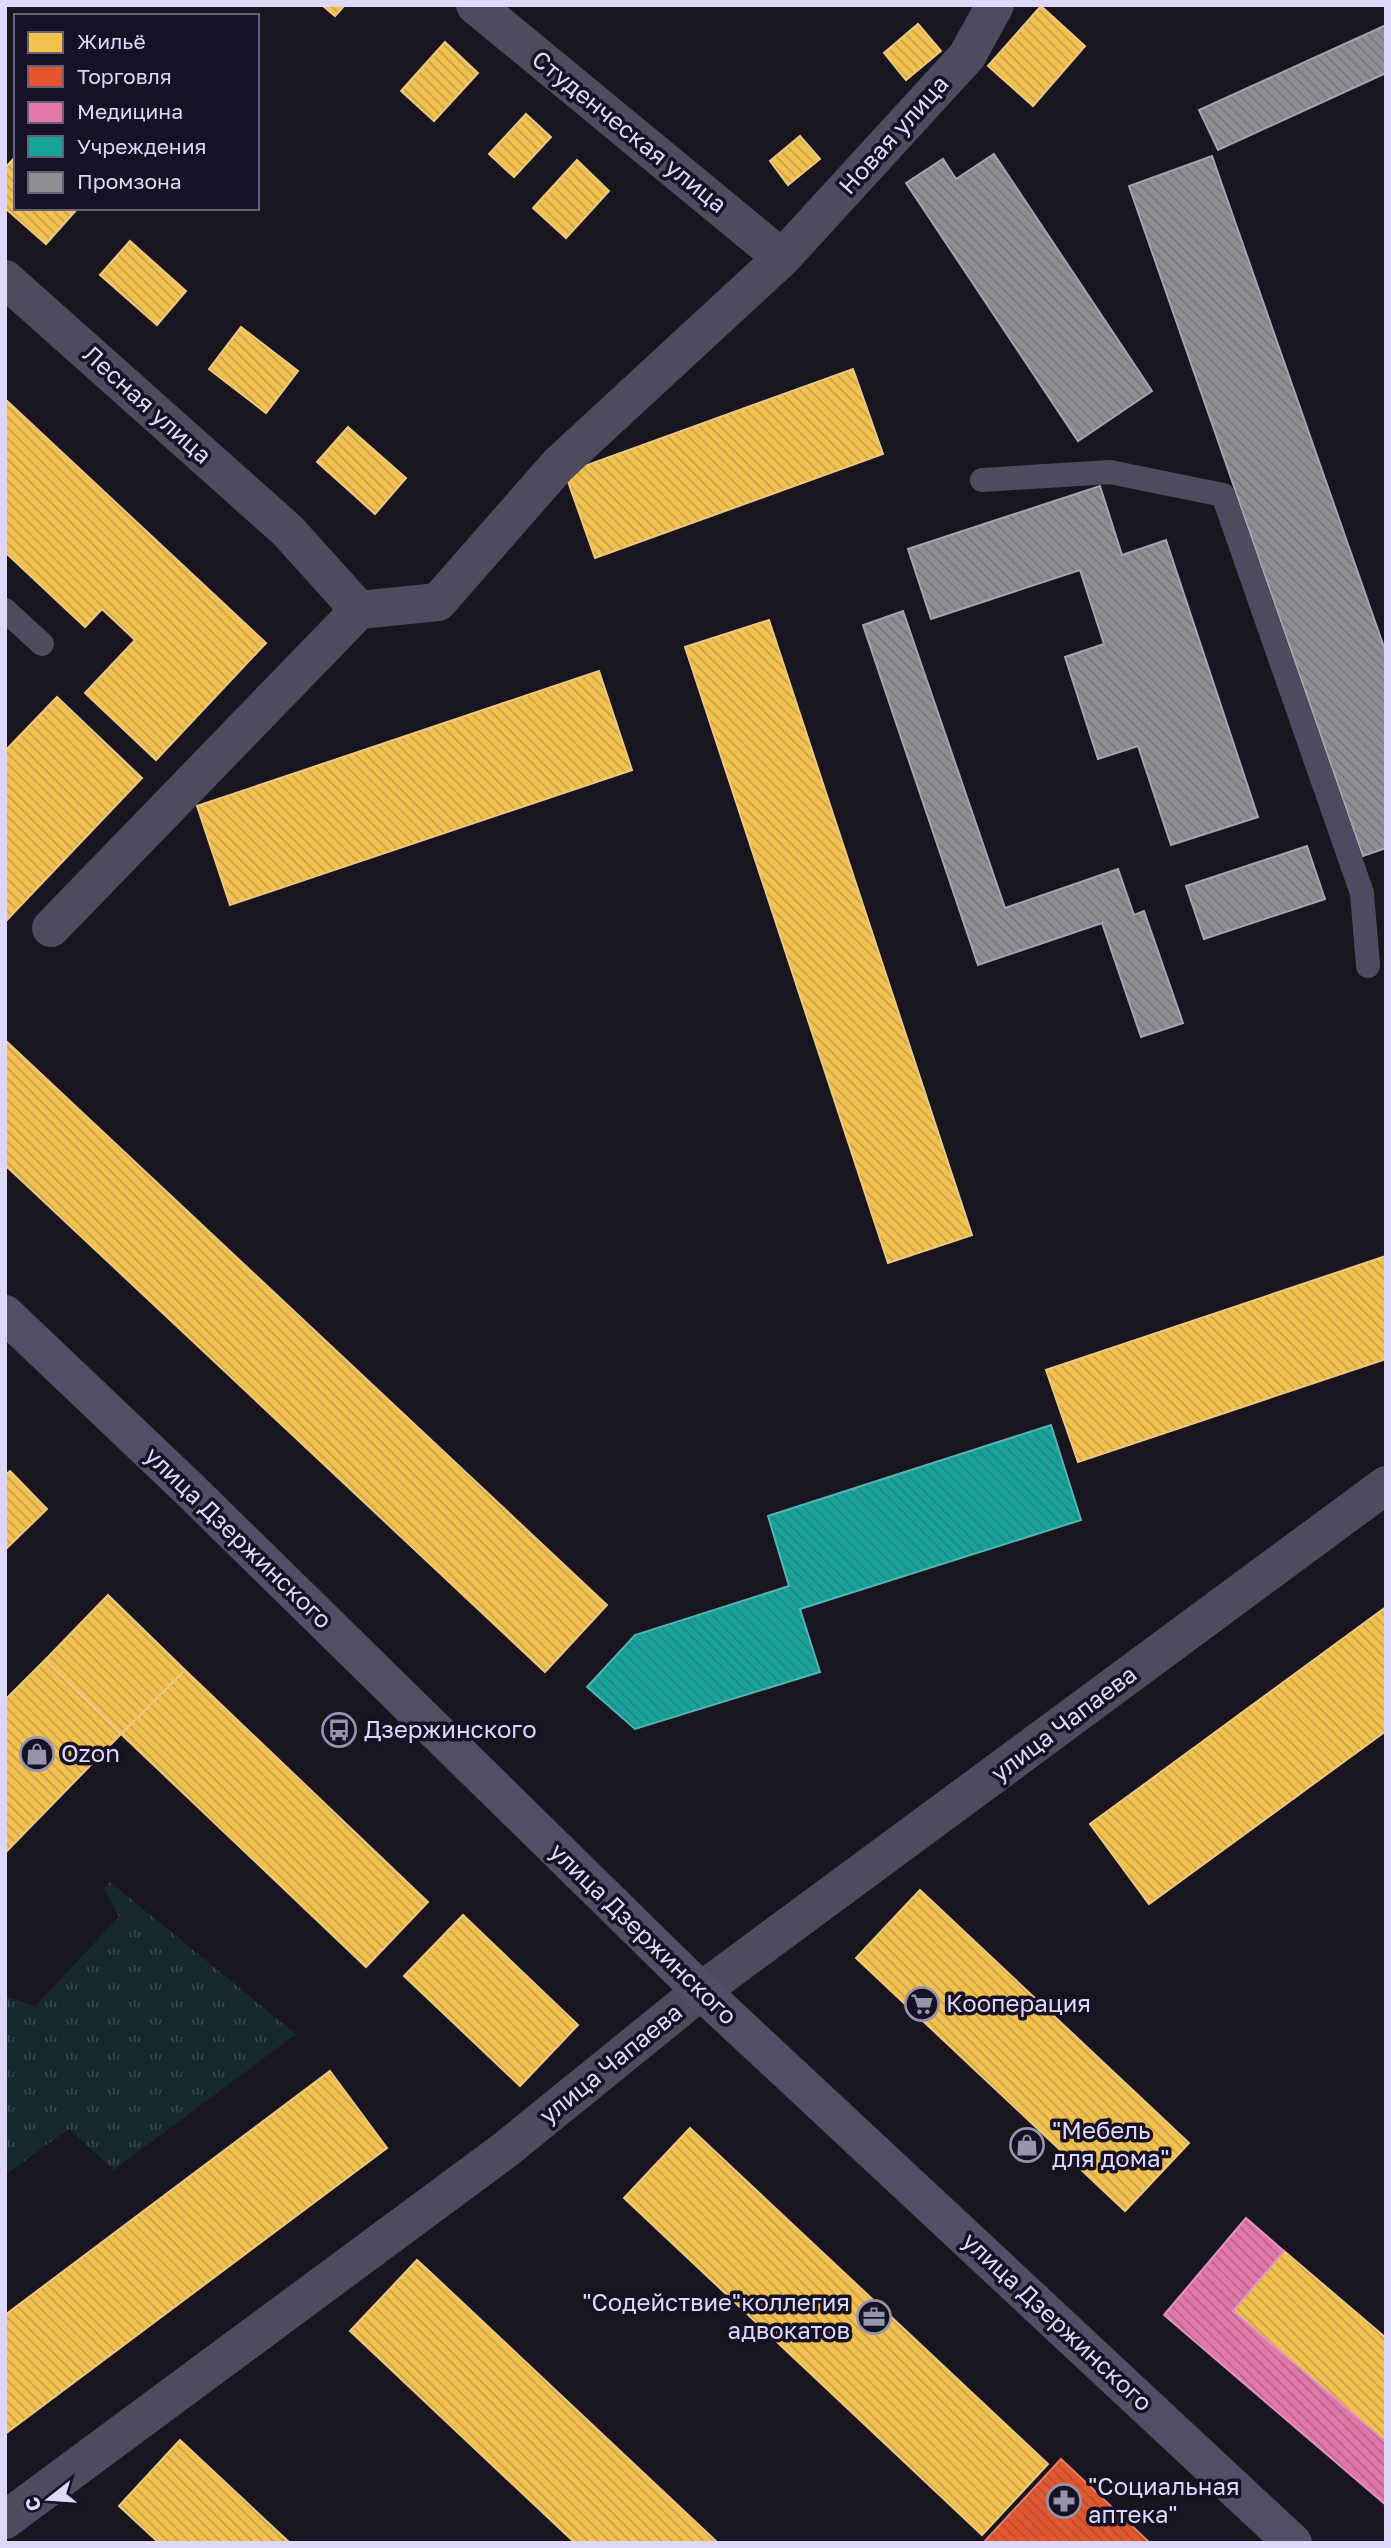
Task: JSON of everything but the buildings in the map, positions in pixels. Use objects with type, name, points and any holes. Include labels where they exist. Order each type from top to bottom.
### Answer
[{"type":"main road","name":"улица Дзержинского","points":[[5,1314],[187,1487],[701,1992],[1293,2543]]},
{"type":"street","name":"Студенческая улица","points":[[475,5],[782,258]]},
{"type":"street","name":"Новая улица","points":[[359,610],[438,602],[558,465],[782,258],[967,56],[995,5]]},
{"type":"street","name":"Лесная улица","points":[[5,279],[288,531],[359,610]]},
{"type":"street","points":[[51,928],[359,610]]},
{"type":"street","name":"улица Чапаева","points":[[5,2520],[505,2150],[701,1992],[1386,1485]]},
{"type":"lane","points":[[982,480],[1110,472],[1223,495],[1362,893],[1368,966]]},
{"type":"lane","points":[[5,610],[42,644]]},
{"type":"green space","points":[[110,1882],[296,2034],[114,2170],[69,2129],[5,2175],[5,1996],[35,2006],[119,1917],[104,1888]]},
{"type":"place","name":"Дзержинского","points":[[339,1730]]},
{"type":"place","name":"Ozon","points":[[37,1754]]},
{"type":"place","name":"Кооперация","points":[[922,2004]]},
{"type":"place","name":"\"Мебель для дома\"","points":[[1027,2145]]},
{"type":"place","name":"\"Содействие\"коллегия адвокатов","points":[[874,2317]]},
{"type":"place","name":"\"Социальная аптека\"","points":[[1064,2501]]}]
